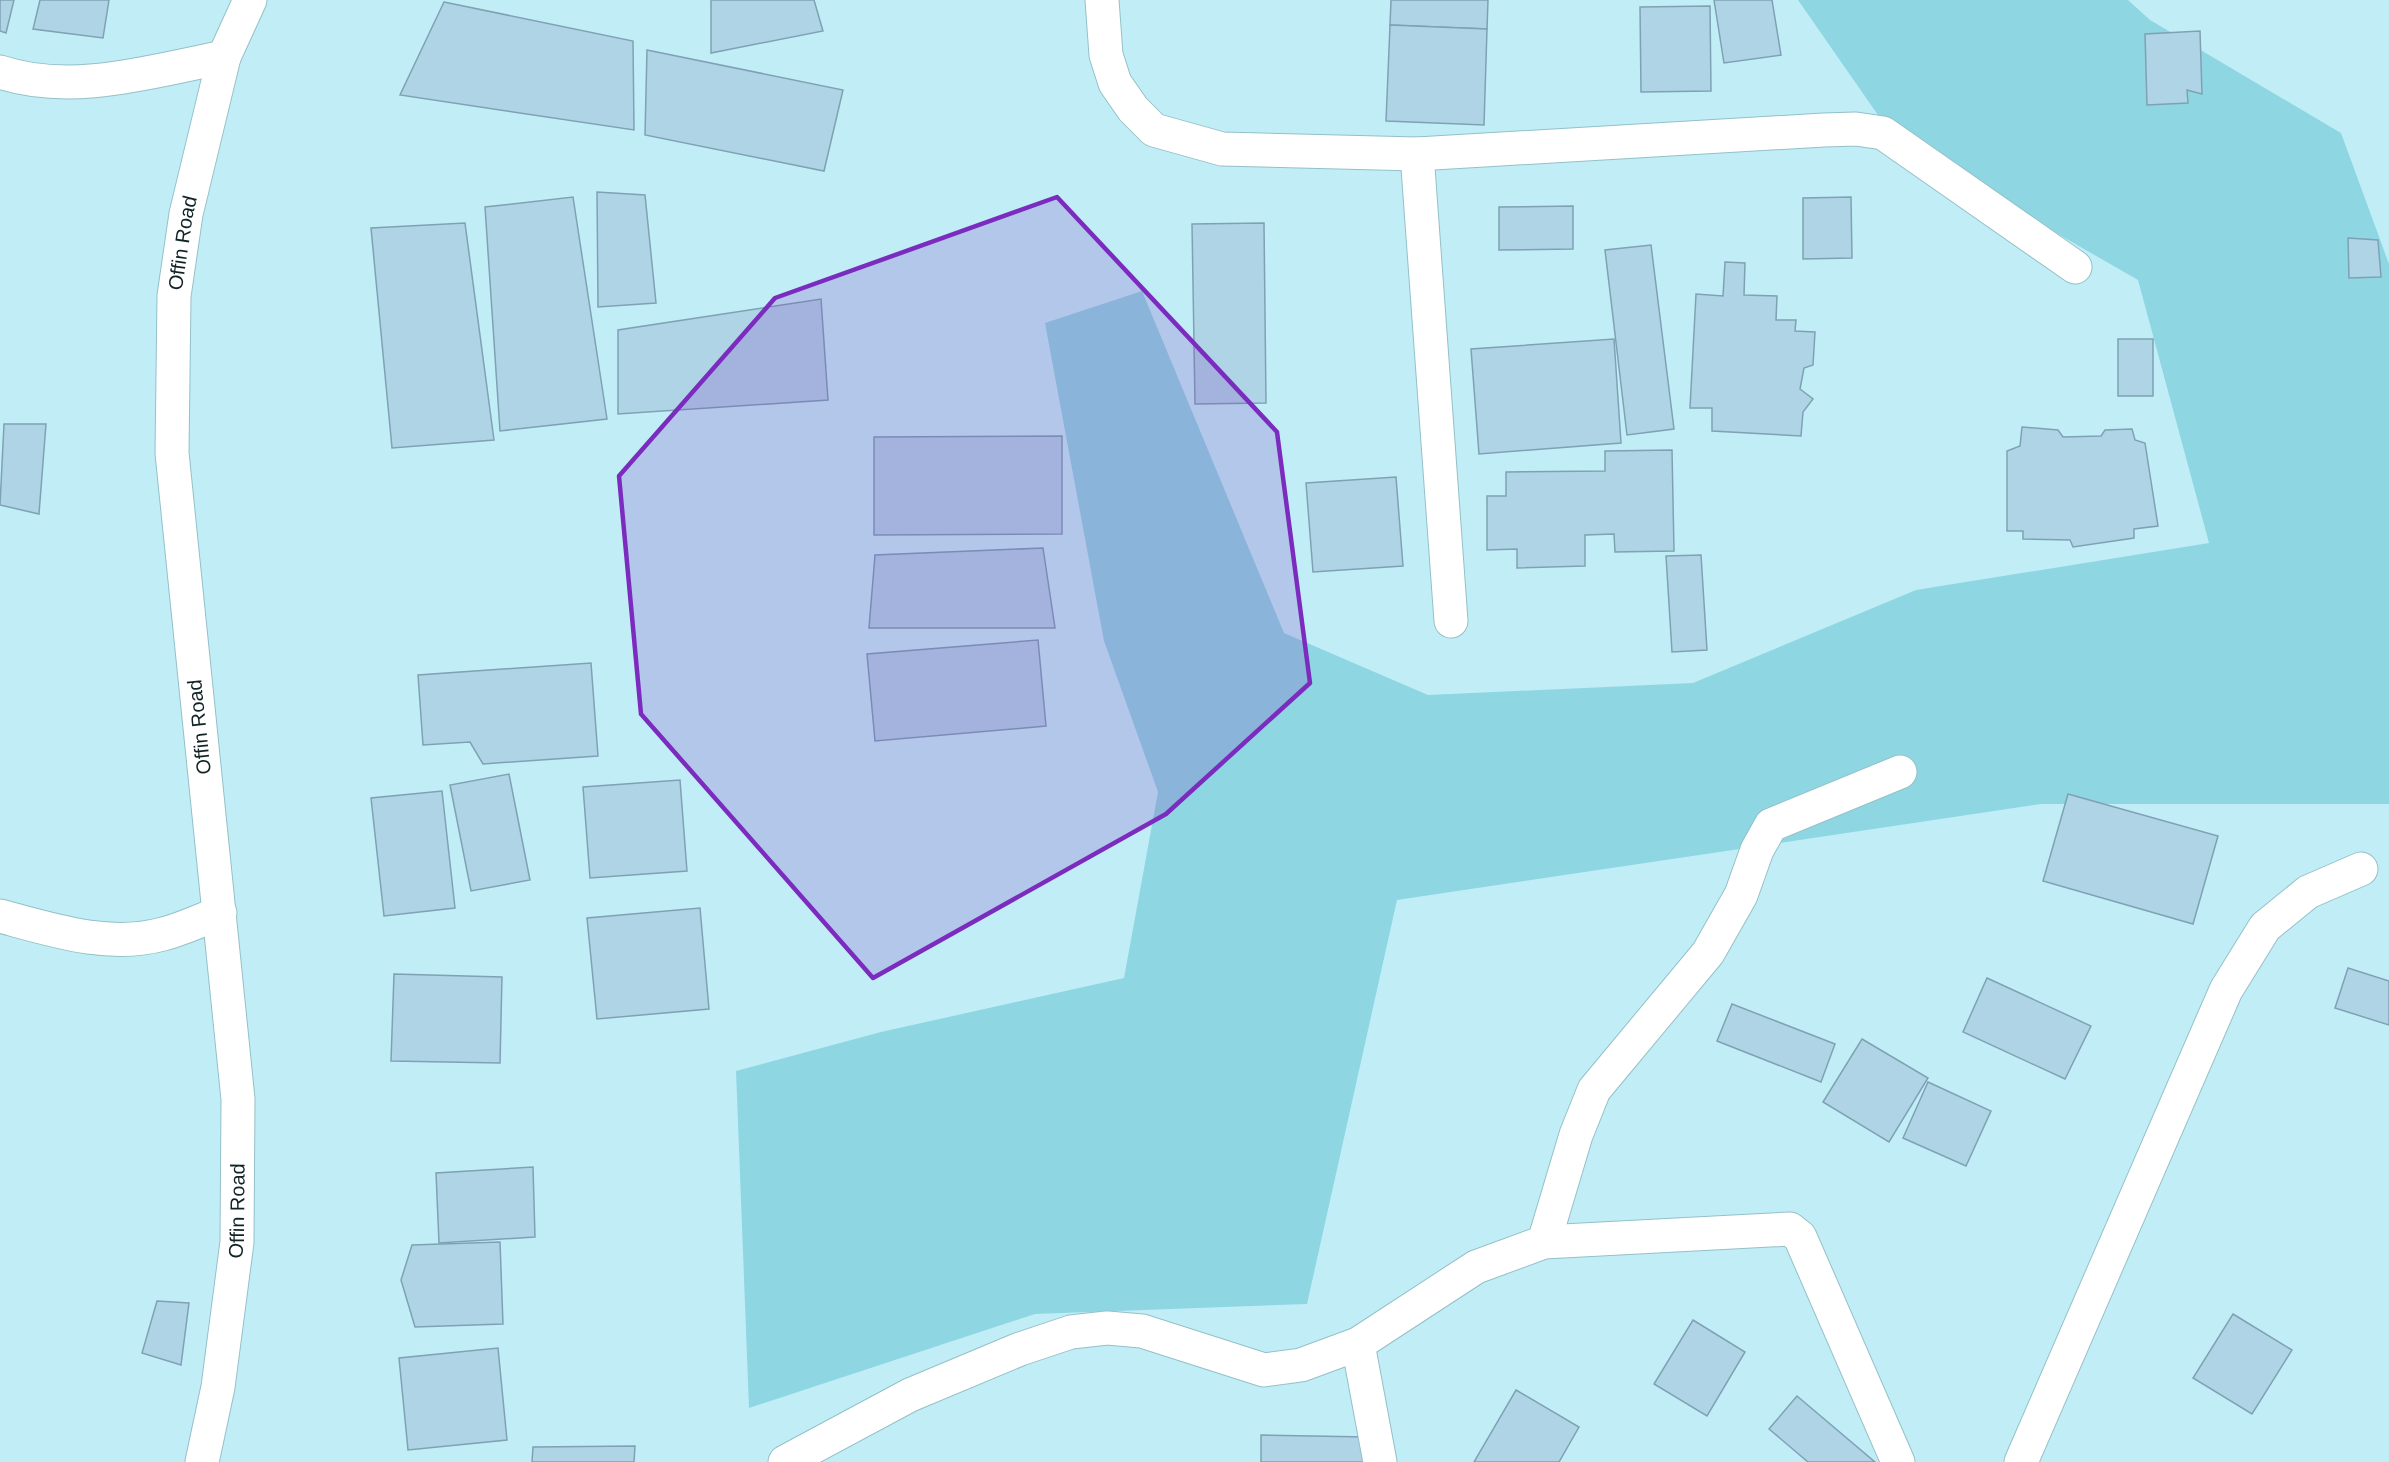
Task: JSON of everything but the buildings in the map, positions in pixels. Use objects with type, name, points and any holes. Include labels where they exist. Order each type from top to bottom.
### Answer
[{"type":"street","name":"Offin Road","points":[[202,1462],[228,1321],[237,1242],[238,1099],[172,453],[174,296],[186,214],[224,57],[250,0]]},
{"type":"street","points":[[1102,0],[1106,55],[1115,83],[1133,109],[1154,130],[1222,149],[1417,154],[1856,129],[1883,133],[2076,267]]},
{"type":"street","points":[[0,72],[19,79],[103,82],[224,57]]},
{"type":"street","points":[[1417,154],[1451,621]]},
{"type":"street","points":[[1544,1242],[1576,1136],[1594,1090],[1708,953],[1741,895],[1757,850],[1771,825],[1900,772]]},
{"type":"street","points":[[2021,1462],[2226,990],[2265,927],[2308,892],[2361,869]]},
{"type":"street","points":[[0,916],[71,935],[131,939],[163,934],[220,914]]},
{"type":"street","points":[[785,1462],[910,1395],[1020,1349],[1071,1332],[1107,1328],[1142,1331],[1264,1370],[1301,1365],[1358,1344],[1476,1267],[1544,1242],[1790,1229],[1800,1237],[1898,1462]]},
{"type":"street","points":[[1358,1344],[1380,1462]]},
{"type":"highlighted area","points":[[1057,197],[1277,432],[1310,683],[1166,814],[873,978],[641,714],[619,476],[775,298]]},
{"type":"shaded area","points":[[1798,0],[2128,0],[2150,20],[2341,133],[2389,264],[2389,804],[2041,804],[1397,900],[1307,1304],[1035,1314],[749,1408],[736,1071],[881,1032],[1124,978],[1158,792],[1104,641],[1045,323],[1142,291],[1284,633],[1428,695],[1693,683],[1916,590],[2209,543],[2138,280],[1896,141]]}]
